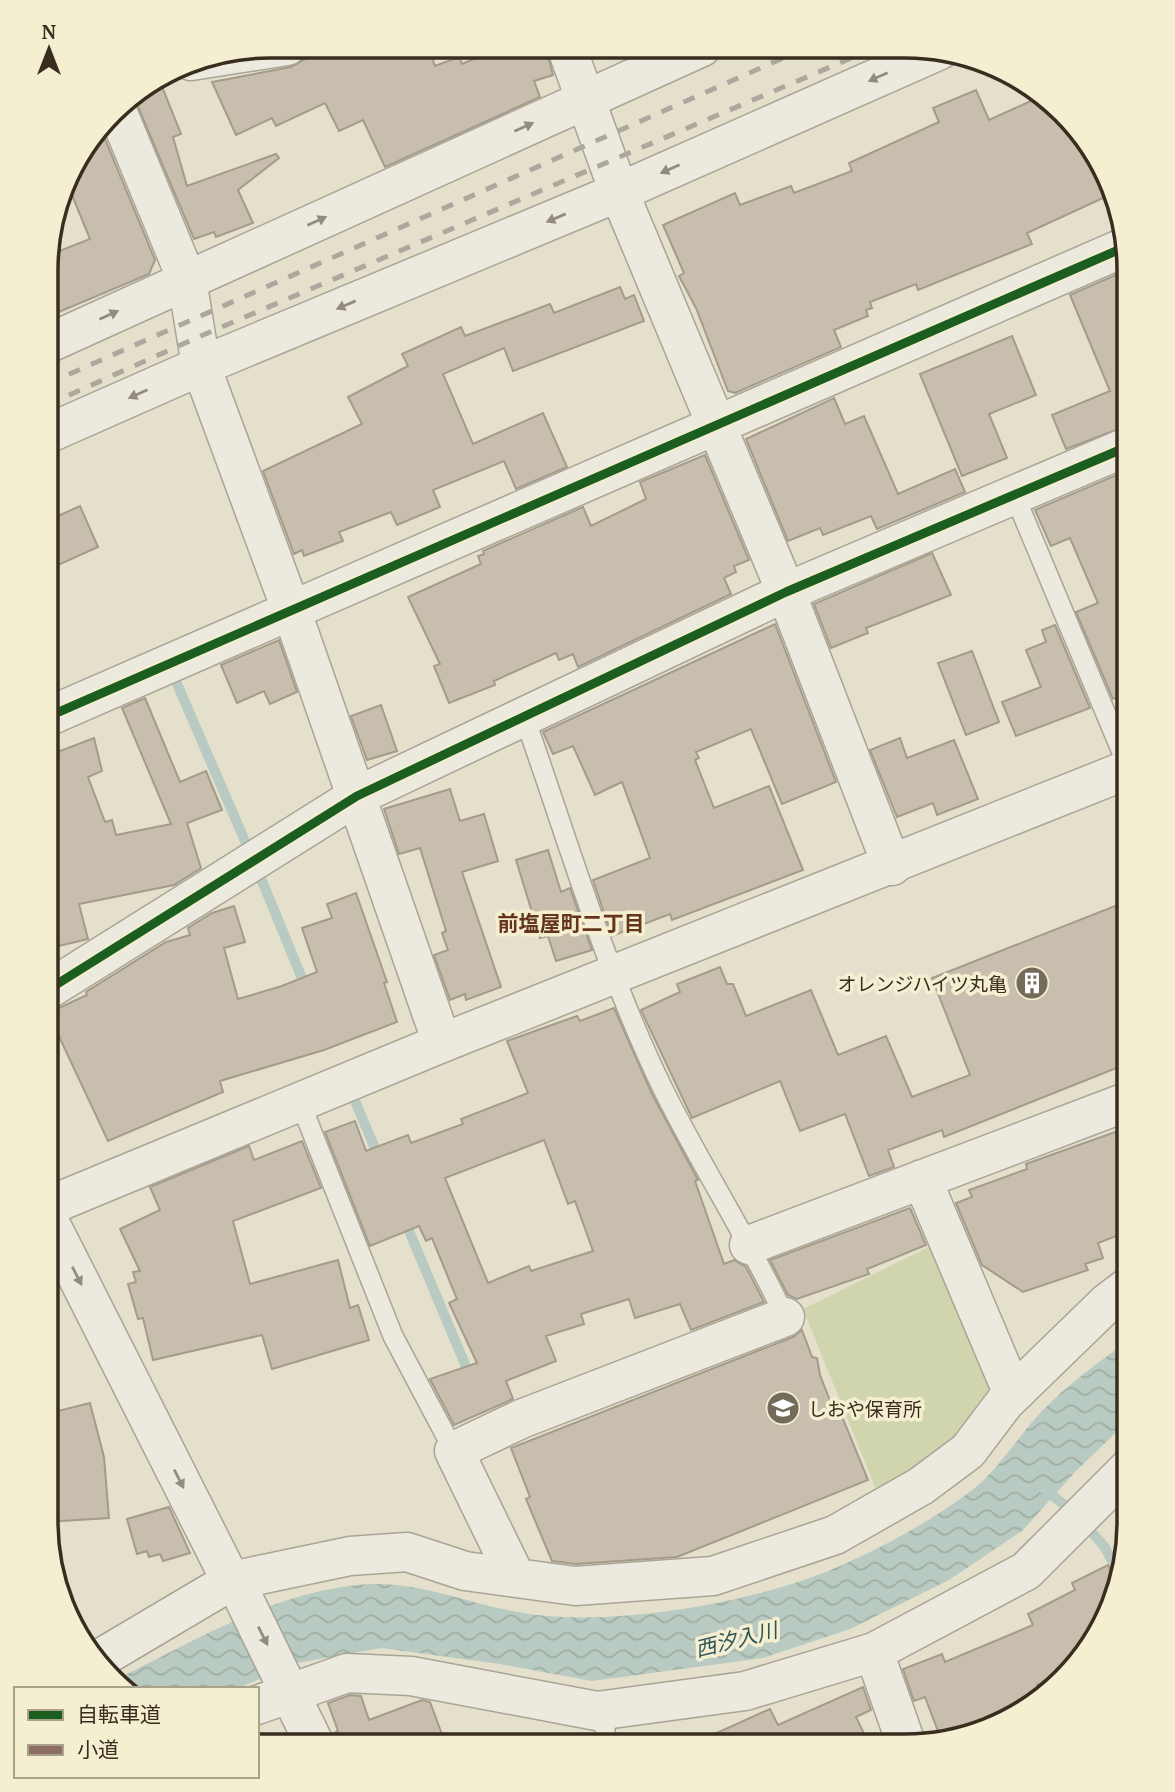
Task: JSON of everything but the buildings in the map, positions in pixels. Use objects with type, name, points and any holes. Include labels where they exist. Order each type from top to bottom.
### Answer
[{"type":"street","points":[[571,58],[619,192],[786,592],[892,866]]},
{"type":"street","points":[[58,339],[677,58]]},
{"type":"street","points":[[58,429],[201,366],[619,192],[920,59]]},
{"type":"street","points":[[121,119],[187,280],[201,366],[292,612],[442,1043]]},
{"type":"street","points":[[58,712],[1116,251]]},
{"type":"street","points":[[58,983],[357,796],[786,592],[1117,451]]},
{"type":"street","points":[[58,1202],[442,1043],[892,866],[1117,774]]},
{"type":"street","points":[[749,1245],[1117,1106]]},
{"type":"street","points":[[922,1179],[1013,1394]]},
{"type":"street","points":[[58,1238],[236,1587],[277,1692],[307,1734]]},
{"type":"street","points":[[106,1655],[236,1587],[350,1556],[408,1552],[465,1571],[575,1586],[713,1576],[835,1535],[920,1486],[968,1451],[1013,1394],[1117,1295]]},
{"type":"street","points":[[516,1578],[454,1451],[521,1419],[785,1318]]},
{"type":"street","points":[[277,1692],[347,1673],[411,1676],[605,1728],[745,1691],[874,1652],[1026,1571],[1117,1480]]},
{"type":"street","points":[[874,1652],[903,1734]]},
{"type":"lane","points":[[1014,494],[1117,740]]},
{"type":"lane","points":[[524,716],[615,975],[663,1088],[749,1245],[785,1318]]},
{"type":"lane","points":[[300,1102],[393,1336],[454,1451]]},
{"type":"green space","points":[[937,1243],[994,1390],[969,1423],[943,1449],[878,1494],[803,1309]]},
{"type":"water","name":"西汐入川","points":[[1117,1349],[1117,1432],[1076,1471],[1023,1530],[949,1580],[850,1629],[763,1658],[592,1681],[500,1664],[381,1648],[297,1663],[241,1687],[138,1687],[124,1675],[204,1635],[264,1609],[325,1590],[357,1585],[397,1585],[512,1611],[548,1616],[588,1617],[631,1615],[718,1603],[799,1582],[887,1544],[971,1491],[1000,1463],[1052,1401]]},
{"type":"waterway","points":[[175,679],[248,848]]},
{"type":"waterway","points":[[260,876],[306,988]]},
{"type":"waterway","points":[[355,1101],[380,1160]]},
{"type":"waterway","points":[[404,1219],[470,1376]]},
{"type":"waterway","points":[[1044,1489],[1071,1510]]},
{"type":"waterway","points":[[1085,1525],[1104,1546],[1113,1563]]},
{"type":"railway","points":[[58,379],[783,58]]},
{"type":"railway","points":[[58,400],[203,335],[851,58]]},
{"type":"cycle path","points":[[58,712],[1116,251]]},
{"type":"cycle path","points":[[58,983],[357,796],[786,592],[1117,451]]},
{"type":"place","name":"オレンジハイツ丸亀","points":[[1032,983]]},
{"type":"place","name":"しおや保育所","points":[[783,1408]]},
{"type":"district","name":"前塩屋町二丁目","points":[[571,923]]}]
